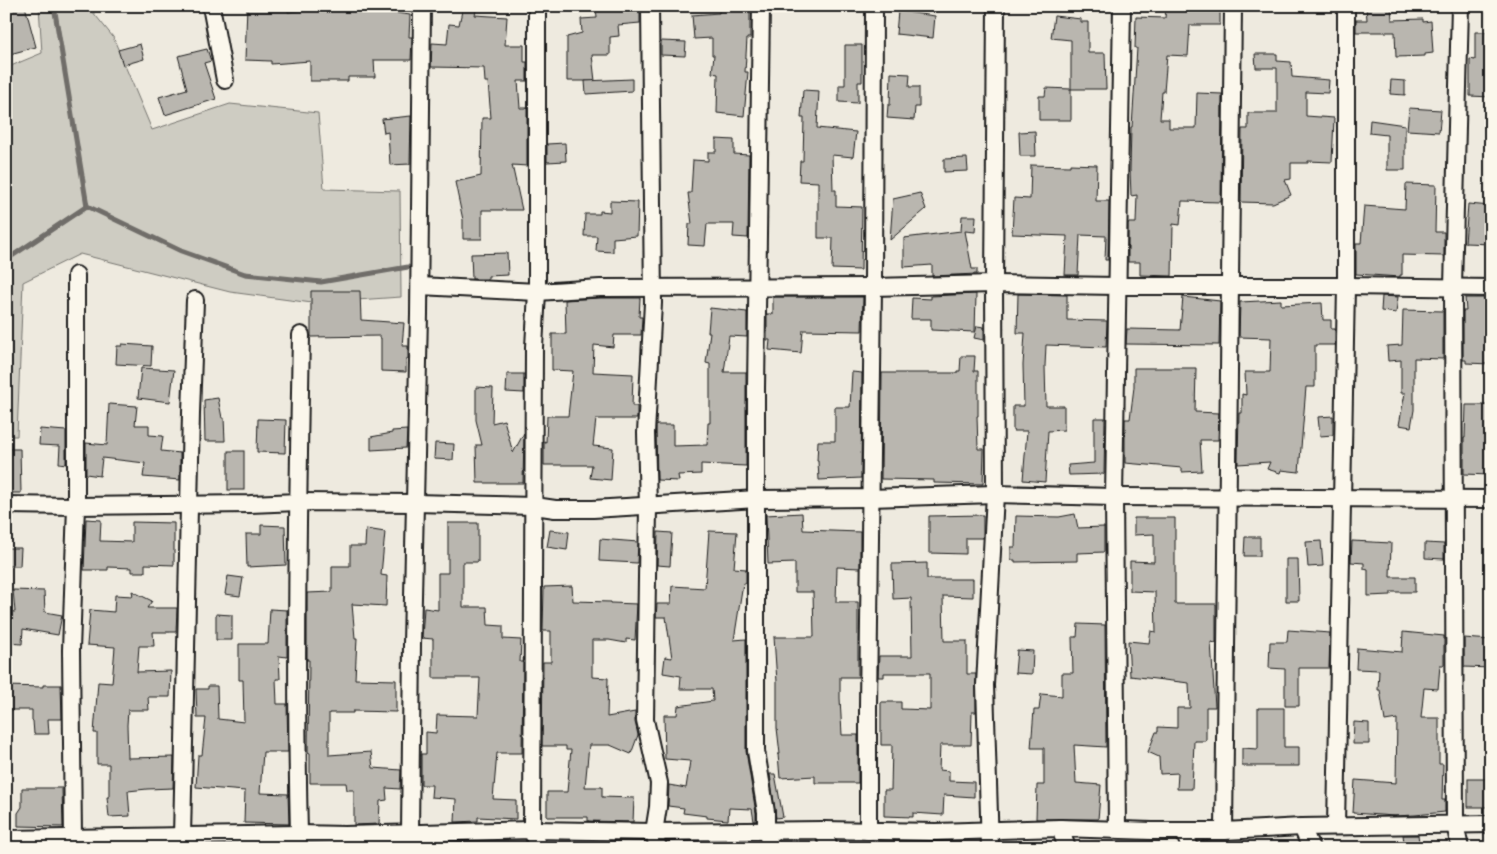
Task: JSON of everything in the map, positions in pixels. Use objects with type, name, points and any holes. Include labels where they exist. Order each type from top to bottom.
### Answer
[{"type":"street","points":[[211,6],[224,80]]},
{"type":"street","points":[[410,833],[420,286],[422,6]]},
{"type":"street","points":[[537,6],[537,292],[534,347],[535,506],[532,830],[538,848]]},
{"type":"street","points":[[650,6],[653,288],[646,433],[648,506],[645,720],[659,783],[656,840]]},
{"type":"street","points":[[761,6],[756,388],[756,751],[765,804],[766,830],[771,848]]},
{"type":"street","points":[[868,831],[874,6]]},
{"type":"street","points":[[990,848],[985,685],[995,494],[996,6]]},
{"type":"street","points":[[1117,829],[1114,497],[1122,6]]},
{"type":"street","points":[[1224,831],[1233,6]]},
{"type":"street","points":[[1336,826],[1346,286],[1346,6]]},
{"type":"street","points":[[1460,6],[1453,287],[1455,824],[1460,848]]},
{"type":"street","points":[[73,837],[70,650],[76,506],[76,275]]},
{"type":"street","points":[[420,286],[537,292],[600,288],[873,287],[994,284],[1491,288]]},
{"type":"street","points":[[182,836],[195,300]]},
{"type":"street","points":[[299,834],[297,752],[298,502],[301,335]]},
{"type":"street","points":[[6,504],[76,506],[298,502],[415,503],[535,506],[555,509],[593,510],[757,499],[995,494],[1114,497],[1491,499]]},
{"type":"street","points":[[6,839],[45,843],[73,837],[299,834],[319,841],[345,835],[410,833],[434,841],[532,830],[656,840],[766,830],[936,832],[1060,828],[1152,832],[1224,831],[1302,826],[1491,824]]},
{"type":"street","points":[[1302,826],[1312,848]]},
{"type":"street","points":[[1060,828],[1067,848]]},
{"type":"street","points":[[823,830],[829,848]]},
{"type":"street","points":[[1184,831],[1190,848]]},
{"type":"shaded area","points":[[39,6],[88,6],[113,37],[152,130],[230,104],[318,113],[324,189],[400,191],[401,297],[312,303],[230,292],[80,254],[23,282],[17,436],[6,436],[6,68],[42,53]]},
{"type":"building","points":[[6,6],[25,6],[36,47],[6,55]]},
{"type":"building","points":[[247,6],[288,6],[288,12],[306,10],[357,11],[369,9],[410,15],[409,37],[412,37],[411,60],[374,60],[375,77],[348,77],[348,81],[310,81],[310,61],[271,64],[271,61],[245,60]]},
{"type":"building","points":[[463,6],[477,6],[475,15],[507,17],[505,45],[524,45],[524,62],[527,62],[527,81],[518,81],[520,108],[527,108],[527,166],[512,165],[522,210],[482,210],[482,239],[463,239],[463,220],[455,182],[481,176],[482,118],[491,118],[488,82],[485,82],[484,68],[431,67],[432,43],[447,44],[449,24],[459,25]]},
{"type":"building","points":[[640,6],[640,23],[618,25],[619,36],[610,37],[610,55],[592,55],[595,81],[567,81],[567,37],[582,33],[581,19],[597,18],[596,7]]},
{"type":"building","points":[[1166,6],[1220,6],[1220,25],[1190,25],[1188,56],[1167,55],[1160,119],[1169,119],[1169,128],[1196,128],[1197,93],[1222,94],[1221,202],[1182,201],[1180,225],[1173,224],[1172,276],[1140,275],[1140,262],[1128,262],[1128,223],[1136,223],[1137,195],[1131,196],[1130,170],[1137,48],[1135,48],[1136,17],[1165,18]]},
{"type":"building","points":[[1366,6],[1391,6],[1392,20],[1423,19],[1423,22],[1431,21],[1433,53],[1425,54],[1425,56],[1396,57],[1395,32],[1356,32],[1356,20],[1367,20]]},
{"type":"building","points":[[719,9],[750,9],[750,38],[747,38],[745,72],[748,72],[744,116],[717,113],[718,74],[712,73],[714,55],[712,55],[712,38],[694,39],[692,15],[719,13]]},
{"type":"building","points":[[898,11],[935,16],[933,38],[896,34]]},
{"type":"building","points":[[1054,16],[1081,19],[1081,22],[1088,22],[1088,53],[1105,53],[1106,89],[1071,89],[1071,40],[1051,38]]},
{"type":"building","points":[[1475,32],[1491,32],[1491,97],[1470,96],[1470,59],[1475,60]]},
{"type":"building","points":[[661,41],[686,42],[685,56],[661,55]]},
{"type":"building","points":[[140,44],[144,59],[123,65],[118,50]]},
{"type":"building","points":[[845,45],[862,45],[862,82],[858,82],[858,103],[839,102],[839,85],[845,85]]},
{"type":"building","points":[[207,49],[211,61],[204,63],[216,99],[165,115],[159,97],[187,89],[178,56]]},
{"type":"building","points":[[1255,54],[1277,54],[1277,61],[1291,62],[1292,77],[1329,80],[1328,93],[1306,92],[1306,116],[1334,118],[1332,162],[1308,161],[1308,163],[1291,163],[1291,179],[1285,180],[1291,195],[1273,203],[1241,202],[1242,129],[1248,129],[1248,113],[1277,113],[1277,68],[1256,68]]},
{"type":"building","points":[[891,73],[910,74],[909,87],[919,87],[919,107],[915,107],[914,120],[887,118],[888,105],[890,105]]},
{"type":"building","points":[[632,79],[632,91],[586,94],[585,81]]},
{"type":"building","points":[[1391,80],[1405,81],[1405,95],[1390,94]]},
{"type":"building","points":[[1046,88],[1071,89],[1071,120],[1039,120],[1039,96],[1045,96]]},
{"type":"building","points":[[803,90],[819,91],[817,128],[856,132],[853,157],[832,155],[833,190],[836,190],[836,206],[862,207],[861,270],[832,269],[833,238],[818,238],[818,182],[799,181],[800,161],[803,161],[804,118],[801,118]]},
{"type":"building","points":[[1409,108],[1441,110],[1439,132],[1407,130]]},
{"type":"building","points":[[411,116],[410,164],[390,165],[388,132],[384,133],[382,119]]},
{"type":"building","points":[[1370,120],[1405,125],[1405,170],[1387,170],[1387,135],[1369,133]]},
{"type":"building","points":[[1035,131],[1036,156],[1020,156],[1019,132]]},
{"type":"building","points":[[716,139],[734,140],[734,154],[749,155],[748,238],[733,237],[734,224],[707,224],[705,246],[688,245],[689,224],[692,224],[688,193],[691,193],[693,160],[708,161],[708,152],[716,152]]},
{"type":"building","points":[[565,143],[566,161],[547,162],[547,144]]},
{"type":"building","points":[[967,158],[968,171],[944,172],[944,159]]},
{"type":"building","points":[[1070,164],[1097,165],[1096,201],[1109,201],[1108,260],[1105,260],[1106,236],[1080,235],[1078,275],[1065,275],[1067,236],[1012,234],[1014,198],[1030,199],[1031,165],[1070,166]]},
{"type":"building","points":[[1406,184],[1436,185],[1435,232],[1444,232],[1444,256],[1402,255],[1402,275],[1400,277],[1356,274],[1356,243],[1361,243],[1364,206],[1405,209]]},
{"type":"building","points":[[920,193],[926,209],[890,240],[893,199]]},
{"type":"building","points":[[610,201],[638,202],[637,236],[613,238],[613,252],[596,251],[597,236],[584,236],[585,214],[600,214],[600,211],[610,212]]},
{"type":"building","points":[[1468,204],[1491,206],[1491,244],[1465,243]]},
{"type":"building","points":[[962,216],[976,216],[975,232],[965,231],[972,269],[977,269],[977,274],[932,276],[932,265],[904,267],[904,238],[961,231]]},
{"type":"building","points":[[507,253],[508,275],[488,276],[488,279],[472,279],[471,254]]},
{"type":"building","points":[[311,291],[360,291],[361,320],[404,323],[402,346],[408,346],[406,372],[381,371],[380,336],[311,337]]},
{"type":"building","points":[[976,294],[975,332],[931,330],[931,319],[911,319],[912,298],[931,299],[931,296]]},
{"type":"building","points":[[1018,294],[1067,295],[1067,320],[1107,321],[1106,347],[1046,345],[1046,406],[1064,406],[1064,430],[1048,431],[1045,482],[1023,480],[1027,431],[1013,431],[1013,406],[1024,406],[1023,365],[1025,333],[1017,333]]},
{"type":"building","points":[[1382,296],[1398,297],[1396,313],[1381,311]]},
{"type":"building","points":[[773,297],[863,297],[862,331],[803,330],[801,353],[769,350],[770,340],[767,340],[767,314],[773,314]]},
{"type":"building","points":[[1183,297],[1220,301],[1219,345],[1126,344],[1127,329],[1180,330]]},
{"type":"building","points":[[640,298],[639,317],[642,317],[641,335],[614,335],[613,347],[594,345],[593,372],[633,374],[632,406],[637,406],[637,419],[596,419],[593,446],[613,448],[611,480],[590,478],[592,465],[544,465],[547,416],[568,416],[573,371],[552,370],[552,334],[566,334],[565,300]]},
{"type":"building","points":[[1465,298],[1491,298],[1491,364],[1466,363],[1466,360],[1463,360],[1463,311],[1466,311]]},
{"type":"building","points":[[1281,300],[1281,305],[1322,303],[1323,320],[1331,320],[1331,329],[1335,329],[1335,345],[1315,345],[1315,387],[1306,387],[1299,472],[1281,470],[1280,473],[1267,469],[1270,462],[1238,464],[1238,459],[1239,413],[1242,413],[1242,394],[1246,395],[1245,372],[1270,372],[1271,338],[1239,337],[1240,302]]},
{"type":"building","points":[[710,308],[747,312],[747,337],[729,336],[724,372],[746,372],[746,466],[701,464],[701,474],[678,475],[679,481],[657,480],[656,425],[673,425],[673,446],[707,445],[708,423],[710,423],[710,364],[706,363],[710,332],[708,332]]},
{"type":"building","points":[[1403,310],[1443,311],[1443,359],[1414,358],[1414,410],[1411,427],[1399,425],[1405,393],[1401,393],[1401,360],[1388,361],[1387,346],[1402,345]]},
{"type":"building","points":[[977,326],[984,327],[984,340],[974,338]]},
{"type":"building","points":[[122,344],[152,346],[151,366],[116,364],[117,346],[122,346]]},
{"type":"building","points":[[961,356],[975,356],[974,371],[978,371],[978,449],[984,449],[983,484],[934,483],[934,480],[881,479],[882,373],[957,373],[957,371],[960,371]]},
{"type":"building","points":[[141,368],[174,370],[170,402],[138,398]]},
{"type":"building","points":[[1134,368],[1196,368],[1195,412],[1219,413],[1218,440],[1200,440],[1202,471],[1182,472],[1182,468],[1125,463],[1125,419],[1130,419]]},
{"type":"building","points":[[852,372],[862,373],[861,478],[819,480],[817,461],[818,441],[835,441],[835,407],[850,407]]},
{"type":"building","points":[[507,374],[524,374],[524,393],[506,392]]},
{"type":"building","points":[[476,387],[493,388],[492,423],[504,420],[513,453],[524,433],[523,483],[477,483],[476,445],[482,445],[476,420]]},
{"type":"building","points":[[218,398],[222,418],[224,418],[225,441],[205,441],[204,400]]},
{"type":"building","points":[[109,404],[137,406],[135,425],[149,425],[149,435],[163,436],[161,451],[180,453],[180,480],[143,477],[145,463],[102,458],[100,476],[86,474],[86,443],[107,445]]},
{"type":"building","points":[[1466,405],[1491,405],[1491,475],[1464,474]]},
{"type":"building","points":[[1333,416],[1333,435],[1320,436],[1318,417]]},
{"type":"building","points":[[1094,418],[1105,418],[1104,474],[1069,475],[1068,465],[1094,463]]},
{"type":"building","points":[[258,419],[286,420],[285,453],[257,452]]},
{"type":"building","points":[[40,429],[66,431],[66,464],[59,463],[60,446],[39,445]]},
{"type":"building","points":[[407,430],[406,448],[371,450],[371,437],[392,433],[392,431]]},
{"type":"building","points":[[435,443],[454,444],[453,460],[434,459]]},
{"type":"building","points":[[6,449],[20,449],[21,493],[6,493]]},
{"type":"building","points":[[228,451],[244,451],[244,490],[228,490]]},
{"type":"building","points":[[802,513],[803,530],[860,532],[860,568],[837,567],[836,602],[858,602],[858,677],[840,677],[840,698],[842,735],[858,735],[858,783],[815,783],[815,776],[780,778],[774,637],[814,637],[813,592],[795,592],[795,563],[768,564],[766,515]]},
{"type":"building","points":[[1075,514],[1078,528],[1104,527],[1104,552],[1077,553],[1077,561],[1015,562],[1015,560],[1011,560],[1011,547],[1015,547],[1016,516],[1059,517]]},
{"type":"building","points":[[983,515],[983,538],[966,538],[966,554],[929,553],[929,516]]},
{"type":"building","points":[[1134,518],[1175,518],[1175,604],[1216,604],[1216,643],[1211,642],[1215,707],[1206,707],[1206,741],[1194,741],[1192,789],[1177,789],[1178,773],[1160,774],[1159,757],[1148,752],[1156,732],[1158,732],[1158,727],[1177,728],[1177,708],[1190,708],[1189,683],[1130,676],[1128,641],[1149,643],[1151,631],[1156,632],[1155,592],[1130,591],[1130,561],[1154,562],[1154,534],[1134,535]]},
{"type":"building","points":[[86,519],[101,520],[100,541],[132,542],[132,522],[174,523],[174,565],[145,564],[145,572],[132,572],[132,568],[108,567],[108,570],[84,570]]},
{"type":"building","points":[[448,523],[478,523],[478,562],[463,562],[463,607],[487,607],[488,625],[503,626],[503,639],[521,640],[520,662],[523,662],[522,753],[497,753],[493,799],[516,800],[516,819],[478,817],[478,821],[455,822],[456,799],[431,797],[432,785],[421,785],[421,754],[426,754],[426,732],[436,733],[437,715],[478,716],[480,678],[433,678],[433,639],[422,638],[424,608],[438,610],[438,573],[448,573]]},
{"type":"building","points":[[261,525],[285,526],[286,565],[247,567],[246,534],[261,534]]},
{"type":"building","points":[[366,529],[385,532],[381,575],[387,576],[386,606],[352,604],[355,638],[357,638],[355,679],[396,680],[396,712],[353,711],[353,713],[329,713],[329,755],[371,752],[373,768],[401,770],[400,789],[386,788],[387,800],[380,801],[379,824],[354,825],[354,790],[347,790],[346,783],[310,783],[310,753],[308,752],[309,660],[307,660],[307,593],[332,592],[332,566],[350,566],[350,546],[365,546]]},
{"type":"building","points":[[550,530],[569,532],[567,550],[547,547]]},
{"type":"building","points":[[709,531],[737,532],[734,568],[746,569],[746,583],[743,583],[734,640],[746,639],[746,751],[756,821],[754,821],[752,809],[729,808],[728,820],[683,813],[684,808],[668,806],[669,785],[686,788],[690,761],[665,759],[664,715],[677,715],[678,706],[713,701],[712,689],[680,689],[681,676],[663,673],[665,657],[672,658],[666,617],[656,617],[657,604],[671,604],[672,586],[705,588]]},
{"type":"building","points":[[658,532],[672,533],[670,566],[657,565]]},
{"type":"building","points":[[1245,537],[1260,537],[1260,556],[1244,556]]},
{"type":"building","points":[[600,539],[638,542],[637,563],[599,561]]},
{"type":"building","points":[[1321,541],[1323,566],[1308,567],[1306,542]]},
{"type":"building","points":[[1352,541],[1391,543],[1390,577],[1415,577],[1415,592],[1391,592],[1391,595],[1368,596],[1368,570],[1364,569],[1364,563],[1351,562]]},
{"type":"building","points":[[1425,543],[1444,544],[1444,559],[1425,558]]},
{"type":"building","points":[[6,548],[21,548],[20,566],[6,566]]},
{"type":"building","points":[[1286,559],[1298,559],[1299,601],[1286,601]]},
{"type":"building","points":[[927,563],[927,579],[973,579],[973,597],[943,596],[944,641],[967,641],[967,674],[976,674],[976,712],[972,712],[971,745],[940,745],[939,770],[949,771],[949,781],[974,782],[974,797],[944,795],[943,815],[913,813],[913,817],[884,816],[884,790],[891,790],[892,745],[881,745],[881,702],[901,702],[901,709],[930,710],[930,673],[884,673],[884,677],[878,677],[879,656],[912,656],[911,598],[893,599],[892,564]]},
{"type":"building","points":[[228,576],[243,578],[240,596],[225,594]]},
{"type":"building","points":[[572,586],[573,601],[637,604],[635,640],[626,639],[626,643],[592,640],[592,677],[608,678],[607,717],[635,712],[638,735],[631,754],[610,745],[589,745],[585,787],[602,787],[602,797],[634,798],[633,822],[588,821],[588,817],[547,817],[547,792],[567,792],[571,750],[566,750],[566,746],[542,746],[543,662],[551,662],[551,631],[543,631],[544,587]]},
{"type":"building","points":[[13,590],[44,591],[45,612],[62,615],[58,635],[23,629],[22,644],[6,643],[6,611],[15,612]]},
{"type":"building","points":[[132,591],[152,601],[147,608],[177,608],[176,632],[153,632],[154,646],[139,646],[137,672],[171,671],[170,697],[148,697],[149,710],[128,710],[127,725],[128,758],[174,757],[173,788],[128,791],[130,816],[109,817],[107,797],[109,797],[109,764],[97,764],[97,733],[94,733],[98,682],[112,683],[115,647],[87,645],[90,610],[114,612],[115,595],[133,596]]},
{"type":"building","points":[[270,609],[287,610],[287,657],[279,656],[280,679],[276,679],[277,704],[287,704],[288,752],[263,752],[260,793],[288,794],[289,824],[244,823],[245,791],[196,787],[198,755],[202,755],[206,718],[197,718],[196,689],[208,689],[208,686],[217,686],[218,719],[244,722],[243,680],[239,680],[239,644],[268,644]]},
{"type":"building","points":[[216,614],[232,615],[232,640],[216,640]]},
{"type":"building","points":[[1078,624],[1105,625],[1106,747],[1074,745],[1076,783],[1101,785],[1098,819],[1036,819],[1037,785],[1044,785],[1044,748],[1031,748],[1034,710],[1039,710],[1041,694],[1062,696],[1062,673],[1073,673],[1072,637],[1077,637]]},
{"type":"building","points":[[1288,630],[1330,633],[1329,668],[1299,668],[1299,706],[1285,706],[1285,669],[1269,668],[1270,642],[1287,642]]},
{"type":"building","points":[[1403,632],[1444,636],[1444,665],[1440,665],[1438,689],[1424,688],[1421,718],[1439,718],[1439,764],[1443,764],[1442,800],[1445,800],[1445,812],[1394,816],[1353,813],[1355,780],[1396,783],[1397,719],[1385,721],[1380,690],[1378,690],[1379,670],[1356,669],[1357,648],[1402,652]]},
{"type":"building","points":[[1464,638],[1491,640],[1491,668],[1464,667]]},
{"type":"building","points":[[1017,650],[1033,651],[1032,674],[1015,673]]},
{"type":"building","points":[[43,685],[61,685],[62,719],[48,719],[49,734],[34,734],[32,710],[6,710],[6,686],[43,687]]},
{"type":"building","points":[[1258,708],[1284,708],[1284,747],[1299,747],[1299,766],[1242,766],[1242,748],[1258,749]]},
{"type":"building","points":[[1354,722],[1369,723],[1369,744],[1353,744]]},
{"type":"building","points":[[770,774],[775,774],[783,817],[776,818]]},
{"type":"building","points":[[1468,779],[1491,779],[1491,807],[1468,807]]},
{"type":"building","points":[[22,788],[62,788],[63,827],[18,826],[18,813],[22,807]]},
{"type":"building","points":[[1403,835],[1418,835],[1420,848],[1405,848]]},
{"type":"waterway","points":[[6,260],[87,206],[54,6]]},
{"type":"waterway","points":[[87,206],[181,251],[245,274],[321,282],[408,267]]}]
